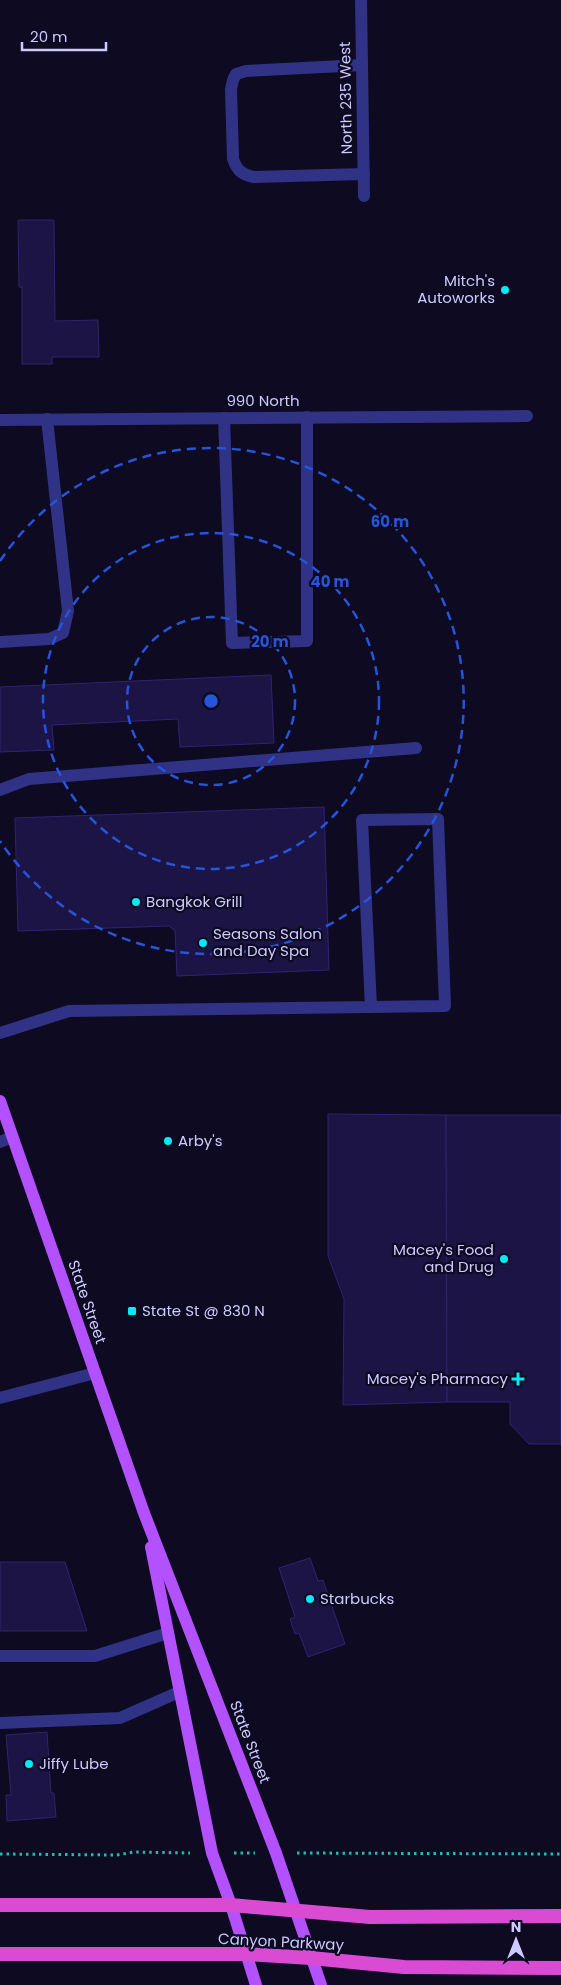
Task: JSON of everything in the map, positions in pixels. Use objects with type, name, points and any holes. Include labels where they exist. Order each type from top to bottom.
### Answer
[{"type":"highway","name":"Canyon Parkway","points":[[0,1905],[231,1905],[370,1917],[561,1916]]},
{"type":"highway","name":"Canyon Parkway","points":[[0,1954],[245,1954],[404,1967],[561,1968]]},
{"type":"main road","name":"State Street","points":[[0,1101],[144,1513],[276,1853],[321,1985]]},
{"type":"main road","name":"State Street","points":[[144,1513],[212,1853],[231,1905],[256,1985]]},
{"type":"street","name":"North 235 West","points":[[361,0],[364,196]]},
{"type":"street","points":[[362,65],[246,71],[236,74],[231,89],[233,159],[236,169],[243,174],[252,177],[364,174]]},
{"type":"street","name":"990 North","points":[[0,420],[527,416]]},
{"type":"street","points":[[224,418],[232,643],[307,641],[307,417]]},
{"type":"street","points":[[0,642],[49,639],[63,633],[68,611],[47,419]]},
{"type":"street","points":[[0,790],[28,779],[416,748]]},
{"type":"street","points":[[0,1033],[69,1011],[371,1007],[445,1006],[438,819],[362,820],[371,1007]]},
{"type":"street","points":[[0,1142],[12,1137]]},
{"type":"street","points":[[0,1398],[95,1373]]},
{"type":"street","points":[[0,1656],[95,1656],[168,1633]]},
{"type":"street","points":[[0,1723],[120,1718],[179,1692]]},
{"type":"path","points":[[0,1854],[116,1855],[134,1852]]},
{"type":"path","points":[[331,1853],[561,1854]]},
{"type":"building","points":[[18,220],[54,220],[55,321],[98,320],[99,357],[52,357],[52,364],[22,364],[22,287],[19,287]]},
{"type":"building","points":[[271,675],[274,743],[180,747],[178,719],[52,725],[54,750],[0,752],[0,687]]},
{"type":"building","points":[[324,807],[329,970],[177,976],[175,931],[169,926],[18,931],[15,818]]},
{"type":"building","points":[[328,1114],[446,1115],[447,1402],[343,1405],[344,1299],[328,1256]]},
{"type":"building","name":"Macey's Food and Drug","points":[[446,1115],[561,1115],[561,1444],[529,1444],[510,1424],[510,1402],[447,1402]]},
{"type":"building","name":"Starbucks","points":[[310,1558],[318,1581],[323,1580],[345,1644],[308,1657],[299,1633],[295,1634],[290,1619],[295,1617],[279,1568]]},
{"type":"building","points":[[0,1562],[65,1562],[87,1631],[0,1631]]},
{"type":"building","name":"Jiffy Lube","points":[[47,1732],[51,1793],[54,1793],[56,1817],[7,1821],[6,1795],[11,1795],[6,1735]]},
{"type":"place","name":"Mitch's Autoworks","points":[[505,290]]},
{"type":"place","name":"Bangkok Grill","points":[[136,902]]},
{"type":"place","name":"Seasons Salon and Day Spa","points":[[203,943]]},
{"type":"place","name":"Arby's","points":[[168,1141]]},
{"type":"place","name":"Macey's Food and Drug","points":[[504,1259]]},
{"type":"place","name":"State St @ 830 N","points":[[132,1311]]},
{"type":"place","name":"Macey's Pharmacy","points":[[518,1379]]},
{"type":"place","name":"Starbucks","points":[[310,1599]]},
{"type":"place","name":"Jiffy Lube","points":[[29,1764]]}]
